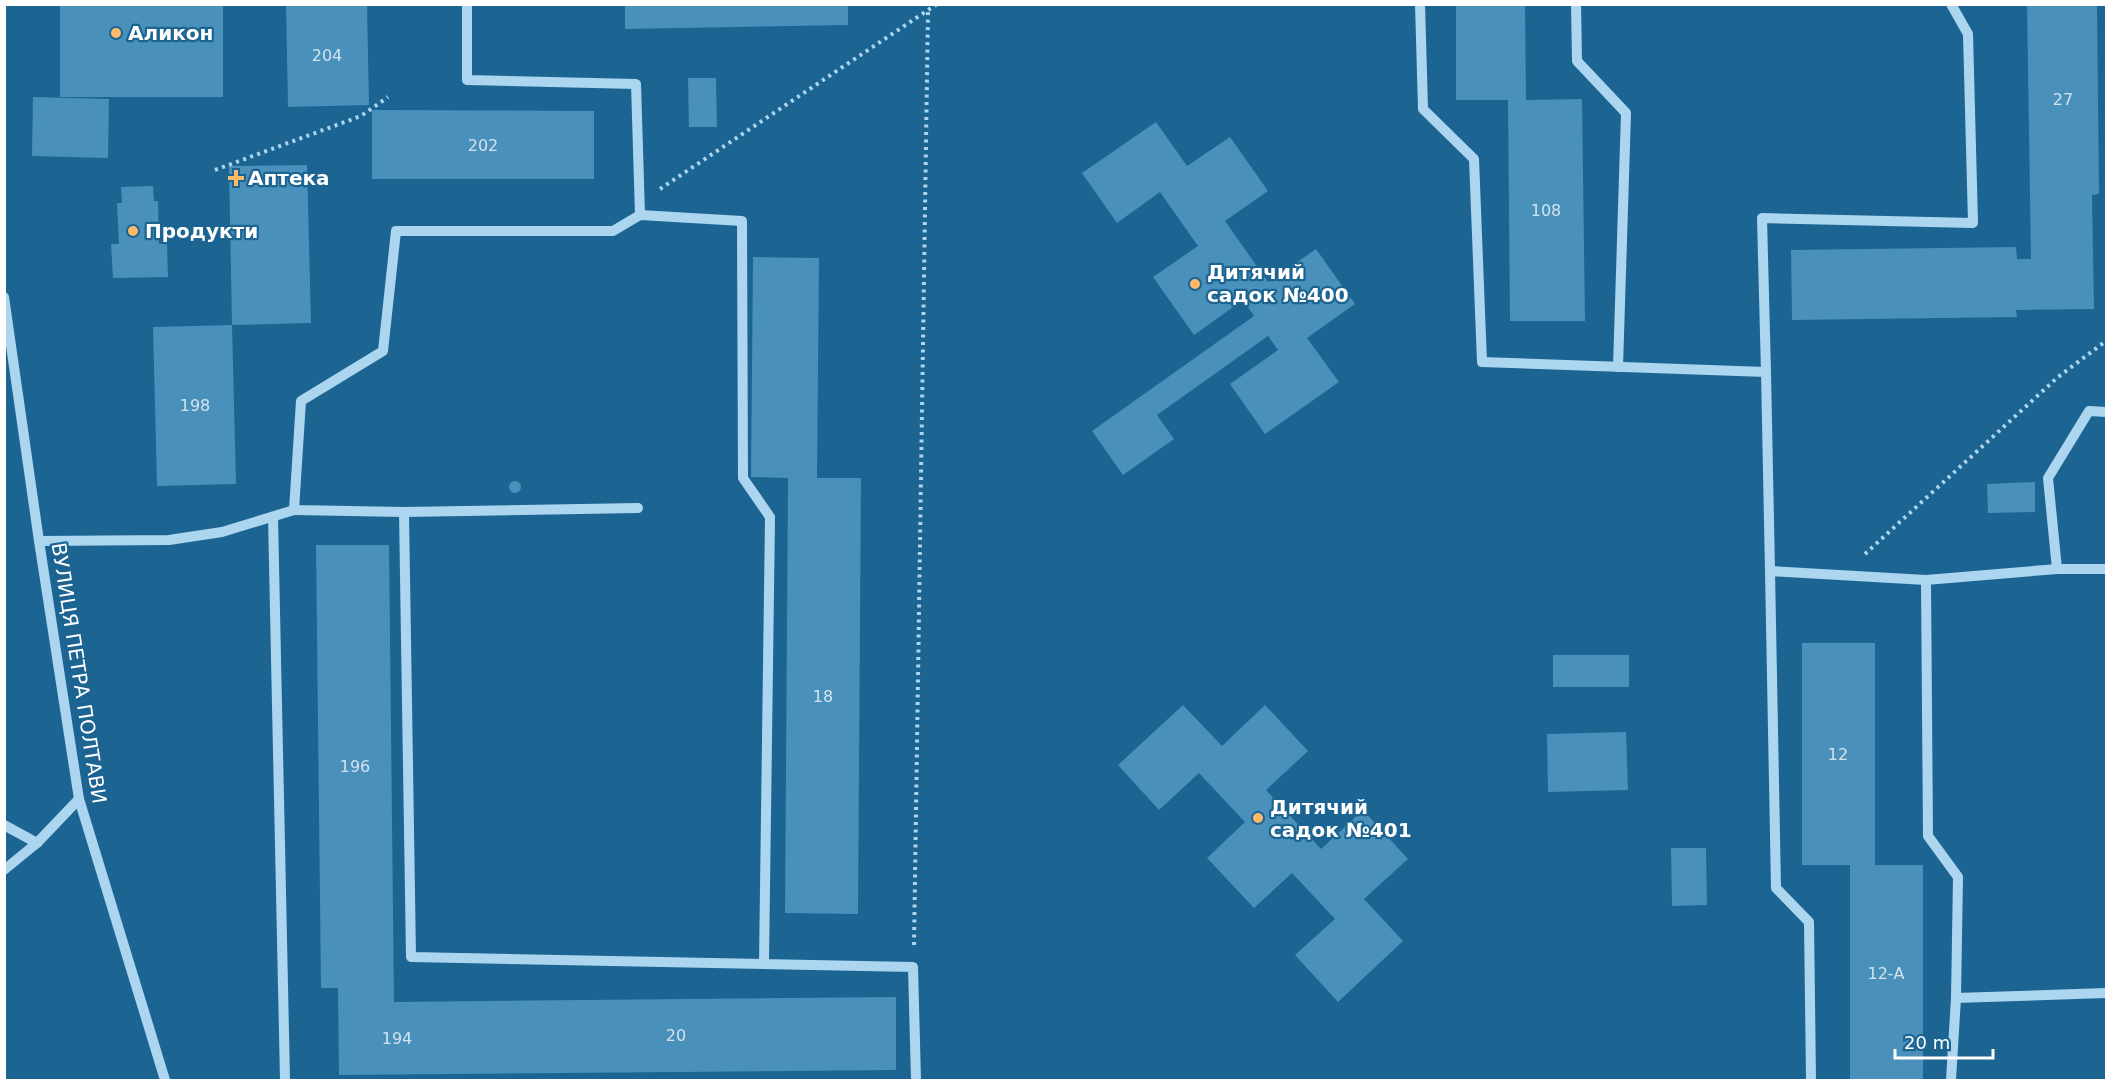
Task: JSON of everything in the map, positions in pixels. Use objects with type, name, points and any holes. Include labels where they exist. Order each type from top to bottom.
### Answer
[{"type":"street","points":[[467,4],[467,80],[636,84],[640,215]]},
{"type":"street","points":[[1420,4],[1423,110],[1474,159],[1482,362],[1766,372]]},
{"type":"street","points":[[1576,4],[1577,61],[1626,113],[1618,367]]},
{"type":"street","points":[[1811,1080],[1809,922],[1776,888],[1762,218],[1973,223],[1968,34],[1951,4]]},
{"type":"street","points":[[294,510],[301,401],[383,351],[396,231],[613,231],[640,215],[742,221],[742,478],[770,517],[764,963]]},
{"type":"street","name":"ВУЛИЦЯ ПЕТРА ПОЛТАВИ","points":[[4,297],[79,799],[165,1080]]},
{"type":"street","points":[[2057,569],[2048,478],[2089,411],[2106,412]]},
{"type":"street","points":[[39,541],[169,540],[222,532],[294,510],[404,512],[638,508]]},
{"type":"street","points":[[404,512],[411,957],[913,967],[916,1080]]},
{"type":"street","points":[[273,517],[285,1080]]},
{"type":"street","points":[[1770,571],[1926,580],[2057,569],[2106,568]]},
{"type":"street","points":[[1926,580],[1928,836],[1958,877],[1952,1080]]},
{"type":"street","points":[[4,870],[37,843],[79,799]]},
{"type":"street","points":[[4,825],[37,843]]},
{"type":"street","points":[[1956,998],[2106,993]]},
{"type":"path","points":[[640,203],[937,4]]},
{"type":"path","points":[[913,967],[928,10]]},
{"type":"path","points":[[215,170],[360,116],[388,97]]},
{"type":"path","points":[[1842,575],[2058,377],[2106,341]]},
{"type":"building","points":[[60,4],[223,4],[223,97],[60,97]]},
{"type":"building","points":[[286,4],[367,4],[369,105],[288,107]]},
{"type":"building","points":[[625,4],[848,4],[848,25],[625,29]]},
{"type":"building","points":[[1456,4],[1525,4],[1526,100],[1582,99],[1585,321],[1510,321],[1508,100],[1456,100]]},
{"type":"building","points":[[2027,4],[2097,4],[2099,194],[2092,195],[2094,309],[2016,310],[2017,317],[1792,320],[1791,250],[2016,247],[2017,259],[2031,259]]},
{"type":"building","points":[[688,78],[716,78],[717,127],[689,127]]},
{"type":"building","points":[[33,97],[109,99],[108,158],[32,156]]},
{"type":"building","points":[[372,110],[594,111],[594,179],[372,179]]},
{"type":"building","points":[[1156,122],[1187,166],[1230,137],[1268,191],[1225,221],[1268,282],[1316,249],[1355,304],[1307,338],[1339,382],[1265,434],[1230,384],[1278,350],[1268,336],[1157,415],[1174,439],[1123,475],[1092,431],[1254,316],[1243,300],[1194,335],[1153,277],[1198,246],[1160,192],[1117,223],[1082,173]]},
{"type":"building","points":[[307,165],[311,323],[232,325],[229,166]]},
{"type":"building","points":[[153,186],[154,201],[158,201],[159,244],[167,243],[168,277],[113,278],[111,244],[119,244],[117,203],[122,203],[121,187]]},
{"type":"building","points":[[753,257],[819,258],[817,478],[861,478],[858,914],[785,913],[788,478],[751,477]]},
{"type":"building","points":[[232,325],[236,484],[157,486],[153,327]]},
{"type":"building","points":[[517,481],[520,482],[520,492],[513,493],[510,492],[509,485],[510,482]]},
{"type":"building","points":[[2035,482],[2035,512],[1988,513],[1987,484]]},
{"type":"building","points":[[316,545],[389,545],[394,1002],[896,997],[896,1070],[339,1075],[338,988],[321,988]]},
{"type":"building","points":[[1802,643],[1875,643],[1875,865],[1923,865],[1923,1080],[1850,1080],[1850,865],[1802,865]]},
{"type":"building","points":[[1553,655],[1629,655],[1629,687],[1553,687]]},
{"type":"building","points":[[1183,705],[1222,746],[1265,705],[1308,751],[1266,790],[1321,849],[1363,810],[1408,859],[1364,899],[1403,941],[1338,1002],[1295,955],[1335,919],[1292,873],[1254,908],[1207,858],[1245,822],[1199,773],[1159,810],[1118,765]]},
{"type":"building","points":[[1626,732],[1628,790],[1548,792],[1547,734]]},
{"type":"building","points":[[1671,848],[1706,848],[1707,905],[1672,906]]},
{"type":"place","name":"Аликон","points":[[116,33]]},
{"type":"place","name":"Аптека","points":[[236,178]]},
{"type":"place","name":"Продукти","points":[[133,231]]},
{"type":"place","name":"Дитячий садок №400","points":[[1195,284]]},
{"type":"place","name":"Дитячий садок №401","points":[[1258,818]]}]
